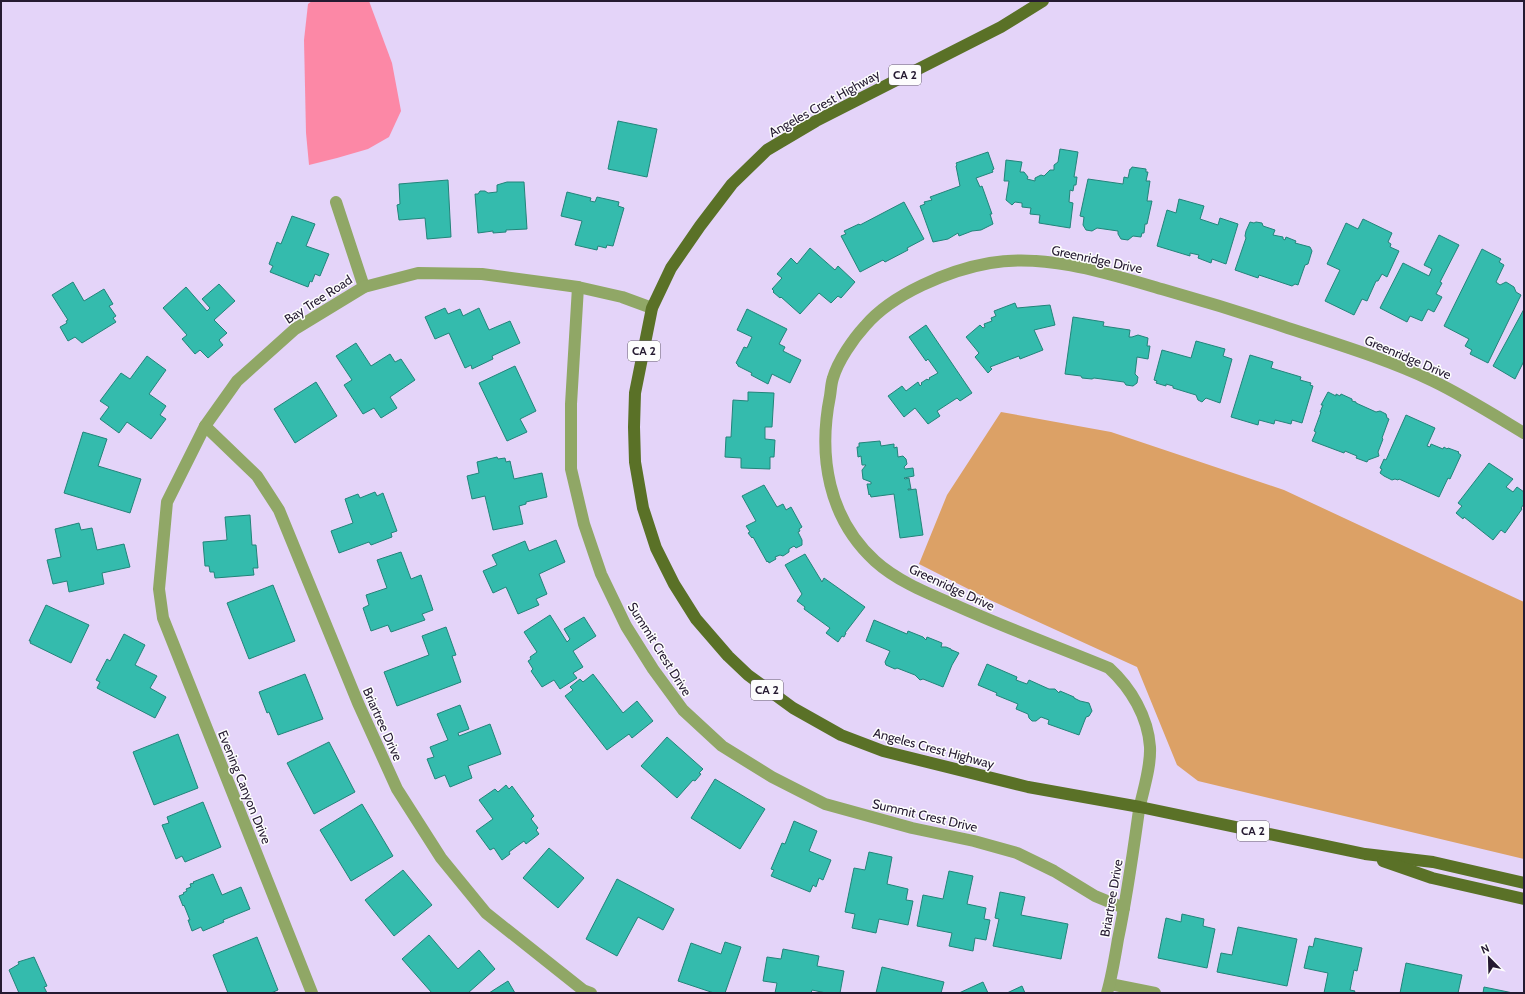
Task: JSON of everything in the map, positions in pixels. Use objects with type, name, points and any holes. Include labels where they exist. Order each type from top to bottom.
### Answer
[{"type":"main road","name":"Angeles Crest Highway","points":[[1043,1],[1001,27],[816,121],[768,150],[732,184],[700,226],[671,268],[652,308],[635,393],[635,462],[643,508],[656,548],[674,584],[696,619],[728,656],[748,675],[793,708],[841,735],[876,749],[1028,787],[1140,807],[1365,854],[1433,862],[1524,883]]},
{"type":"main road","name":"Angeles Crest Highway","points":[[1365,854],[1432,878],[1524,899]]},
{"type":"street","points":[[336,202],[364,287]]},
{"type":"street","name":"Greenridge Drive","points":[[1140,807],[1149,765],[1150,747],[1146,728],[1138,706],[1127,687],[1115,673],[1109,668],[987,619],[913,586],[878,564],[863,549],[848,529],[836,505],[829,482],[824,449],[826,415],[833,376],[848,348],[866,324],[888,305],[912,290],[955,272],[990,262],[1029,260],[1067,264],[1140,282],[1230,309],[1383,360],[1433,381],[1481,406],[1524,433]]},
{"type":"street","name":"Bay Tree Road","points":[[159,589],[167,502],[206,426],[237,381],[295,329],[364,287],[418,273],[482,274],[578,287],[622,297],[652,308]]},
{"type":"street","name":"Summit Crest Drive","points":[[578,287],[571,404],[571,469],[584,524],[601,574],[626,626],[653,669],[683,710],[722,746],[772,777],[825,804],[912,828],[974,841],[1018,853],[1054,871],[1095,896],[1124,908]]},
{"type":"street","name":"Briartree Drive","points":[[206,426],[257,476],[279,510],[358,703],[397,789],[441,858],[486,913],[585,992]]},
{"type":"street","name":"Evening Canyon Drive","points":[[159,589],[163,618],[312,993]]},
{"type":"street","name":"Briartree Drive","points":[[1108,988],[1124,908],[1140,807]]},
{"type":"street","points":[[1108,988],[1155,993]]},
{"type":"shaded area","points":[[312,1],[369,1],[392,63],[401,111],[389,137],[368,149],[309,165],[306,133],[304,40],[308,4]]},
{"type":"shaded area","points":[[1001,412],[1111,432],[1284,490],[1524,602],[1524,859],[1198,781],[1177,765],[1137,667],[990,600],[919,564],[947,495]]},
{"type":"building","points":[[618,121],[657,129],[647,177],[608,169]]},
{"type":"building","points":[[1060,149],[1078,152],[1074,177],[1077,177],[1076,185],[1074,185],[1073,191],[1070,190],[1069,202],[1073,203],[1070,228],[1039,223],[1040,215],[1030,214],[1031,208],[1022,207],[1022,203],[1015,202],[1012,205],[1006,200],[1009,181],[1004,181],[1006,160],[1022,162],[1020,172],[1024,172],[1028,177],[1027,179],[1035,181],[1035,178],[1041,175],[1044,176],[1050,170],[1054,170],[1054,165],[1058,162]]},
{"type":"building","points":[[988,152],[994,169],[992,170],[993,172],[976,178],[980,187],[982,186],[992,214],[990,214],[993,224],[981,230],[972,231],[959,236],[958,233],[948,239],[933,242],[920,206],[925,204],[924,202],[932,200],[930,197],[960,186],[956,163]]},
{"type":"building","points":[[1132,167],[1146,169],[1146,172],[1148,172],[1146,181],[1150,181],[1147,201],[1152,201],[1147,224],[1145,224],[1144,233],[1142,233],[1141,237],[1133,236],[1128,240],[1121,239],[1118,231],[1097,228],[1092,231],[1086,230],[1083,225],[1084,217],[1080,216],[1088,179],[1123,184],[1124,177],[1128,178]]},
{"type":"building","points":[[448,180],[451,237],[427,239],[425,218],[399,220],[397,205],[400,204],[399,184]]},
{"type":"building","points":[[507,182],[524,182],[527,229],[506,230],[506,232],[493,233],[493,231],[478,233],[475,194],[478,194],[480,191],[485,191],[488,193],[497,192],[497,185]]},
{"type":"building","points":[[567,192],[591,198],[590,201],[595,202],[597,197],[619,202],[618,206],[624,208],[613,246],[607,245],[606,248],[598,246],[597,250],[575,245],[582,221],[561,216]]},
{"type":"building","points":[[1179,199],[1204,206],[1200,219],[1218,225],[1220,218],[1238,224],[1226,264],[1212,259],[1211,263],[1198,258],[1199,255],[1190,253],[1190,256],[1157,246],[1167,210],[1176,213]]},
{"type":"building","points":[[904,202],[924,239],[907,248],[908,250],[885,262],[883,260],[860,272],[841,236],[846,234],[844,231],[859,224],[860,225]]},
{"type":"building","points":[[292,216],[315,224],[306,246],[329,254],[320,276],[315,274],[308,287],[270,272],[273,266],[269,264],[277,242],[281,244]]},
{"type":"building","points":[[1363,219],[1392,233],[1388,242],[1391,244],[1390,247],[1399,251],[1387,277],[1382,274],[1378,281],[1376,281],[1367,301],[1362,299],[1354,315],[1325,301],[1340,270],[1327,264],[1346,223],[1358,229]]},
{"type":"building","points":[[1250,222],[1262,223],[1263,226],[1275,230],[1273,235],[1283,237],[1285,240],[1286,237],[1296,241],[1295,243],[1310,247],[1312,251],[1308,264],[1305,265],[1298,285],[1295,284],[1292,286],[1259,275],[1258,278],[1235,270]]},
{"type":"building","points":[[1439,235],[1459,245],[1440,282],[1442,283],[1436,294],[1442,297],[1434,312],[1428,309],[1422,321],[1410,316],[1407,322],[1380,308],[1403,263],[1429,276],[1432,269],[1424,265]]},
{"type":"building","points":[[810,248],[835,270],[838,266],[855,282],[841,298],[838,296],[831,303],[819,293],[800,314],[773,292],[774,291],[772,289],[782,278],[777,274],[791,258],[797,264]]},
{"type":"building","points":[[1482,249],[1501,259],[1499,262],[1504,265],[1496,282],[1500,285],[1506,282],[1514,287],[1516,292],[1521,295],[1488,363],[1470,354],[1472,350],[1465,346],[1469,339],[1444,326]]},
{"type":"building","points":[[73,282],[84,301],[104,289],[113,304],[109,306],[116,316],[113,318],[116,322],[82,343],[75,337],[68,341],[60,327],[67,323],[66,321],[68,320],[52,295]]},
{"type":"building","points":[[219,284],[235,301],[214,320],[227,333],[219,340],[223,345],[208,358],[200,350],[195,354],[182,339],[187,335],[163,308],[186,287],[207,311],[210,308],[202,299]]},
{"type":"building","points":[[1015,303],[1017,308],[1050,305],[1055,325],[1034,330],[1043,350],[1020,359],[1019,356],[990,367],[992,369],[988,373],[975,357],[979,353],[966,337],[980,325],[983,328],[985,327],[984,324],[992,321],[991,318],[996,316],[994,311]]},
{"type":"building","points":[[445,308],[448,314],[460,309],[463,316],[479,308],[489,330],[510,321],[520,343],[492,356],[493,359],[472,369],[471,365],[465,368],[449,333],[435,339],[425,317]]},
{"type":"building","points":[[747,309],[787,329],[779,344],[785,347],[783,351],[801,360],[790,383],[772,374],[768,384],[751,375],[752,373],[738,366],[736,363],[744,347],[747,348],[752,337],[737,330]]},
{"type":"building","points":[[1524,309],[1524,361],[1515,379],[1493,366]]},
{"type":"building","points":[[1073,317],[1104,322],[1103,326],[1130,330],[1129,337],[1138,335],[1148,338],[1147,346],[1150,346],[1148,359],[1137,357],[1135,374],[1138,377],[1137,383],[1133,386],[1126,385],[1124,382],[1082,378],[1081,376],[1065,374]]},
{"type":"building","points":[[926,325],[972,393],[960,401],[957,398],[937,411],[940,416],[928,424],[915,408],[904,417],[888,396],[902,386],[906,391],[918,382],[920,386],[922,384],[921,383],[938,373],[928,359],[926,361],[909,337]]},
{"type":"building","points":[[1196,341],[1225,349],[1223,356],[1232,359],[1220,403],[1206,398],[1202,402],[1198,400],[1196,395],[1173,388],[1173,386],[1166,384],[1166,386],[1156,383],[1157,381],[1154,380],[1162,350],[1191,358]]},
{"type":"building","points":[[356,343],[371,366],[390,354],[395,362],[401,359],[415,380],[390,397],[397,408],[381,418],[374,408],[363,414],[344,385],[352,380],[336,356]]},
{"type":"building","points":[[1250,355],[1273,362],[1271,368],[1301,377],[1300,380],[1311,383],[1310,385],[1313,386],[1302,423],[1292,420],[1291,424],[1275,420],[1274,424],[1259,420],[1258,425],[1231,417]]},
{"type":"building","points":[[147,356],[166,370],[149,394],[166,406],[160,415],[166,419],[151,439],[127,422],[119,433],[100,419],[109,407],[100,401],[121,373],[130,379]]},
{"type":"building","points":[[515,366],[536,411],[520,419],[527,432],[507,441],[479,383]]},
{"type":"building","points":[[316,382],[337,416],[295,443],[274,409]]},
{"type":"building","points":[[748,392],[774,393],[772,427],[765,427],[765,439],[775,440],[774,457],[770,457],[770,469],[741,468],[741,458],[725,457],[726,437],[731,437],[733,400],[748,401]]},
{"type":"building","points":[[1328,392],[1336,396],[1336,394],[1340,396],[1341,394],[1376,412],[1380,411],[1386,414],[1387,418],[1389,419],[1378,452],[1379,456],[1368,460],[1367,462],[1356,458],[1357,456],[1345,451],[1344,453],[1312,441],[1323,405],[1321,405]]},
{"type":"building","points":[[1406,415],[1435,428],[1427,446],[1430,447],[1431,444],[1443,449],[1444,447],[1447,449],[1448,448],[1459,452],[1458,453],[1461,455],[1450,479],[1448,478],[1439,497],[1399,479],[1392,480],[1380,473],[1382,469],[1380,468],[1384,459],[1386,460]]},
{"type":"building","points":[[83,432],[107,439],[98,466],[141,479],[130,513],[64,493]]},
{"type":"building","points":[[880,441],[881,446],[894,444],[894,448],[897,447],[898,457],[903,456],[906,459],[907,464],[904,467],[905,469],[913,468],[914,476],[904,478],[909,478],[911,489],[908,490],[916,489],[923,535],[900,538],[894,494],[871,497],[870,494],[869,495],[867,484],[871,484],[871,482],[863,479],[862,470],[866,465],[862,465],[861,456],[858,457],[857,447],[859,447],[859,443]]},
{"type":"building","points":[[497,457],[498,459],[505,458],[506,462],[510,461],[514,479],[542,473],[547,497],[526,502],[526,504],[519,506],[523,524],[493,530],[485,496],[472,499],[467,476],[479,473],[477,462]]},
{"type":"building","points":[[1489,463],[1513,479],[1506,487],[1513,492],[1517,487],[1524,492],[1524,504],[1521,508],[1522,509],[1505,533],[1501,530],[1493,540],[1464,517],[1463,519],[1456,513],[1462,506],[1458,503]]},
{"type":"building","points":[[764,485],[777,507],[783,504],[786,510],[791,507],[802,527],[798,532],[802,540],[802,545],[796,548],[794,546],[789,549],[789,552],[783,556],[780,555],[775,557],[776,559],[769,563],[753,537],[752,538],[748,533],[750,532],[746,526],[756,521],[742,496]]},
{"type":"building","points":[[375,492],[377,496],[383,493],[397,531],[391,533],[392,537],[371,545],[369,542],[339,553],[331,531],[353,523],[345,499],[358,494],[360,498]]},
{"type":"building","points":[[250,515],[252,545],[256,545],[258,568],[253,568],[254,575],[215,578],[214,572],[210,572],[209,566],[205,566],[203,542],[227,540],[225,517]]},
{"type":"building","points":[[79,523],[81,530],[92,528],[97,550],[124,544],[130,567],[102,573],[104,584],[69,592],[67,581],[53,584],[47,560],[61,557],[55,529]]},
{"type":"building","points":[[556,540],[565,562],[539,574],[547,594],[536,599],[539,605],[518,614],[506,587],[493,593],[483,571],[497,565],[492,555],[525,541],[529,551]]},
{"type":"building","points":[[401,552],[411,579],[421,575],[433,610],[422,614],[425,620],[391,632],[388,625],[371,631],[363,608],[369,605],[366,595],[387,588],[377,560]]},
{"type":"building","points":[[805,554],[822,582],[824,578],[865,607],[845,633],[844,637],[842,636],[838,642],[826,633],[830,628],[804,609],[805,607],[797,601],[802,594],[785,565]]},
{"type":"building","points":[[273,585],[295,641],[249,659],[227,603]]},
{"type":"building","points":[[46,605],[89,625],[71,663],[30,643],[31,641],[29,641]]},
{"type":"building","points":[[550,615],[567,642],[570,639],[564,629],[584,617],[596,636],[573,651],[583,667],[573,673],[577,678],[560,689],[554,680],[542,687],[531,671],[533,669],[528,661],[531,659],[530,657],[537,652],[524,632]]},
{"type":"building","points":[[874,620],[907,634],[908,631],[923,637],[926,640],[927,637],[942,643],[941,647],[946,647],[959,653],[952,665],[943,687],[923,679],[920,680],[915,675],[886,665],[885,662],[890,651],[866,641]]},
{"type":"building","points":[[446,627],[456,655],[452,656],[461,682],[397,706],[384,672],[429,655],[422,636]]},
{"type":"building","points":[[124,634],[145,645],[135,665],[157,676],[150,688],[166,697],[155,718],[97,688],[100,682],[96,680],[107,659],[110,661]]},
{"type":"building","points":[[987,664],[1017,677],[1016,680],[1027,684],[1029,680],[1049,689],[1055,689],[1059,693],[1060,691],[1080,701],[1089,703],[1092,711],[1089,716],[1086,717],[1079,735],[1048,724],[1049,720],[1041,717],[1036,721],[1032,721],[1028,714],[1016,709],[1018,704],[996,695],[997,693],[978,685]]},
{"type":"building","points":[[305,674],[323,719],[278,735],[259,692]]},
{"type":"building","points":[[593,674],[623,713],[637,701],[653,721],[632,738],[629,734],[607,750],[565,696],[573,690],[570,687],[580,679],[583,682]]},
{"type":"building","points":[[460,705],[469,729],[458,733],[459,736],[490,724],[501,754],[468,766],[472,778],[450,787],[445,775],[435,779],[427,759],[434,757],[430,747],[448,740],[437,714]]},
{"type":"building","points":[[178,734],[198,788],[154,805],[133,752]]},
{"type":"building","points":[[667,737],[703,769],[695,781],[693,780],[677,798],[641,766]]},
{"type":"building","points":[[329,742],[355,792],[314,814],[287,763]]},
{"type":"building","points":[[715,779],[765,809],[740,849],[691,818]]},
{"type":"building","points":[[506,785],[509,789],[512,786],[534,816],[531,819],[538,828],[536,830],[539,834],[526,844],[524,841],[509,852],[510,854],[502,860],[494,848],[490,850],[476,831],[493,819],[479,800],[495,789],[498,792]]},
{"type":"building","points":[[203,802],[221,847],[185,862],[182,856],[176,859],[162,825],[169,823],[167,817]]},
{"type":"building","points":[[362,804],[393,856],[351,881],[320,830]]},
{"type":"building","points":[[794,821],[817,831],[809,851],[831,860],[823,880],[819,878],[816,887],[813,885],[810,892],[771,876],[774,870],[771,869],[782,843],[785,844]]},
{"type":"building","points":[[549,848],[584,878],[558,908],[523,878]]},
{"type":"building","points":[[869,852],[892,857],[887,884],[908,889],[906,900],[913,901],[908,925],[879,919],[876,933],[852,928],[855,914],[845,912],[854,868],[865,870]]},
{"type":"building","points":[[403,870],[432,905],[394,936],[365,900]]},
{"type":"building","points":[[949,871],[973,876],[967,904],[986,908],[984,919],[990,920],[986,940],[975,938],[973,951],[949,946],[952,933],[917,926],[923,895],[943,899]]},
{"type":"building","points":[[213,874],[222,895],[241,887],[250,909],[223,920],[224,922],[203,931],[201,927],[192,931],[188,920],[190,920],[179,896],[187,891],[186,889],[191,887],[190,884],[194,883],[193,882]]},
{"type":"building","points":[[617,879],[674,909],[663,930],[638,917],[617,956],[586,939]]},
{"type":"building","points":[[1000,892],[1025,897],[1021,915],[1068,924],[1061,959],[993,946],[999,919],[995,918]]},
{"type":"building","points":[[1182,914],[1204,919],[1203,926],[1215,929],[1207,968],[1158,958],[1166,918],[1181,922]]},
{"type":"building","points":[[1238,927],[1297,939],[1287,986],[1217,972],[1221,953],[1232,955]]},
{"type":"building","points":[[429,935],[458,969],[479,950],[495,969],[468,993],[432,993],[402,959]]},
{"type":"building","points":[[257,937],[278,990],[271,993],[228,993],[213,955]]},
{"type":"building","points":[[1315,938],[1362,948],[1357,971],[1354,970],[1350,990],[1355,991],[1354,993],[1324,993],[1328,973],[1304,968],[1309,946],[1313,947]]},
{"type":"building","points":[[725,942],[741,947],[725,993],[714,993],[678,981],[691,943],[721,954]]},
{"type":"building","points":[[783,949],[819,956],[817,966],[844,971],[840,993],[826,993],[812,990],[811,993],[775,993],[777,983],[763,981],[767,957],[781,959]]},
{"type":"building","points":[[34,957],[47,986],[44,987],[47,993],[19,993],[9,970],[19,964],[18,962]]},
{"type":"building","points":[[1406,963],[1462,975],[1458,993],[1400,993]]},
{"type":"building","points":[[882,967],[944,982],[941,993],[876,993]]},
{"type":"building","points":[[508,981],[515,993],[489,993]]},
{"type":"building","points":[[983,982],[988,993],[959,993]]},
{"type":"building","points":[[1022,986],[1025,993],[1007,993]]},
{"type":"building","points":[[1484,987],[1513,993],[1483,993]]}]
